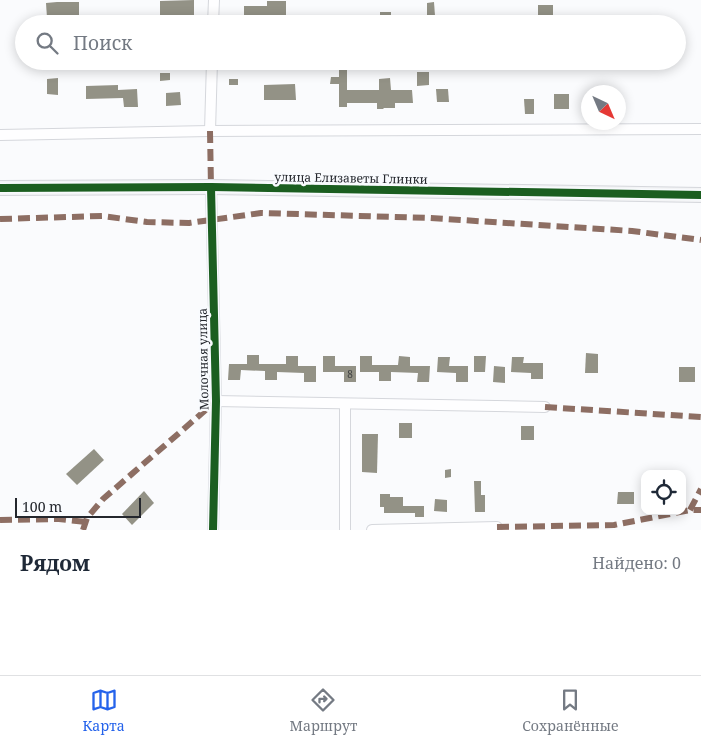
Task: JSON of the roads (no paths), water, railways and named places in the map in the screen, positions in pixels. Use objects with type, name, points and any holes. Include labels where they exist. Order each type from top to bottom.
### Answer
[{"type":"street","points":[[213,15],[214,0]]},
{"type":"street","points":[[210,131],[212,70]]},
{"type":"street","points":[[0,135],[210,131],[701,129]]},
{"type":"street","name":"улица Елизаветы Глинки","points":[[0,188],[211,187],[701,195]]},
{"type":"street","name":"Молочная улица","points":[[211,187],[216,401],[213,530]]},
{"type":"street","points":[[216,401],[545,407]]},
{"type":"street","points":[[345,404],[345,530]]},
{"type":"street","points":[[372,530],[497,527]]}]
